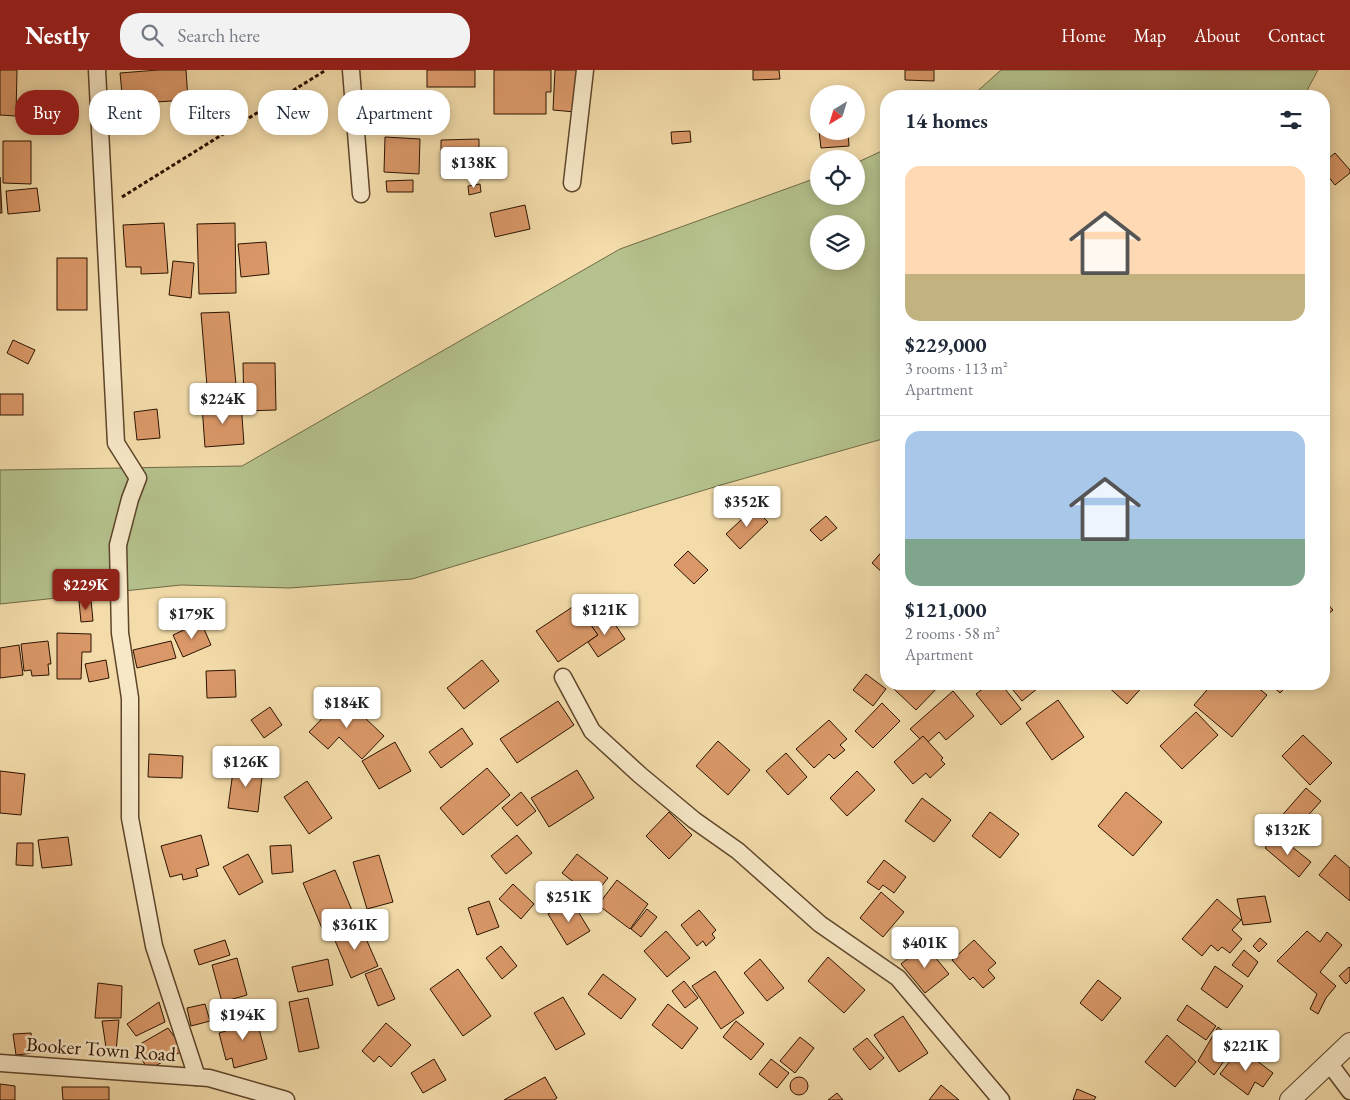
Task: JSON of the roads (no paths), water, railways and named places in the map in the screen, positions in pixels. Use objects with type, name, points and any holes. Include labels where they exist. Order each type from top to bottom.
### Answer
[{"type":"street","points":[[97,70],[116,443],[138,478],[130,499],[118,545],[120,632],[130,698],[130,818],[154,946],[197,1077]]},
{"type":"street","points":[[351,70],[361,194]]},
{"type":"street","points":[[572,183],[585,70]]},
{"type":"street","points":[[563,677],[592,731],[694,820],[738,852],[820,924],[898,978],[933,1022],[1001,1100]]},
{"type":"street","points":[[1290,1100],[1350,1043]]},
{"type":"street","name":"Booker Town Road","points":[[0,1063],[209,1078],[286,1100]]},
{"type":"street","points":[[1329,1063],[1350,1091]]}]
